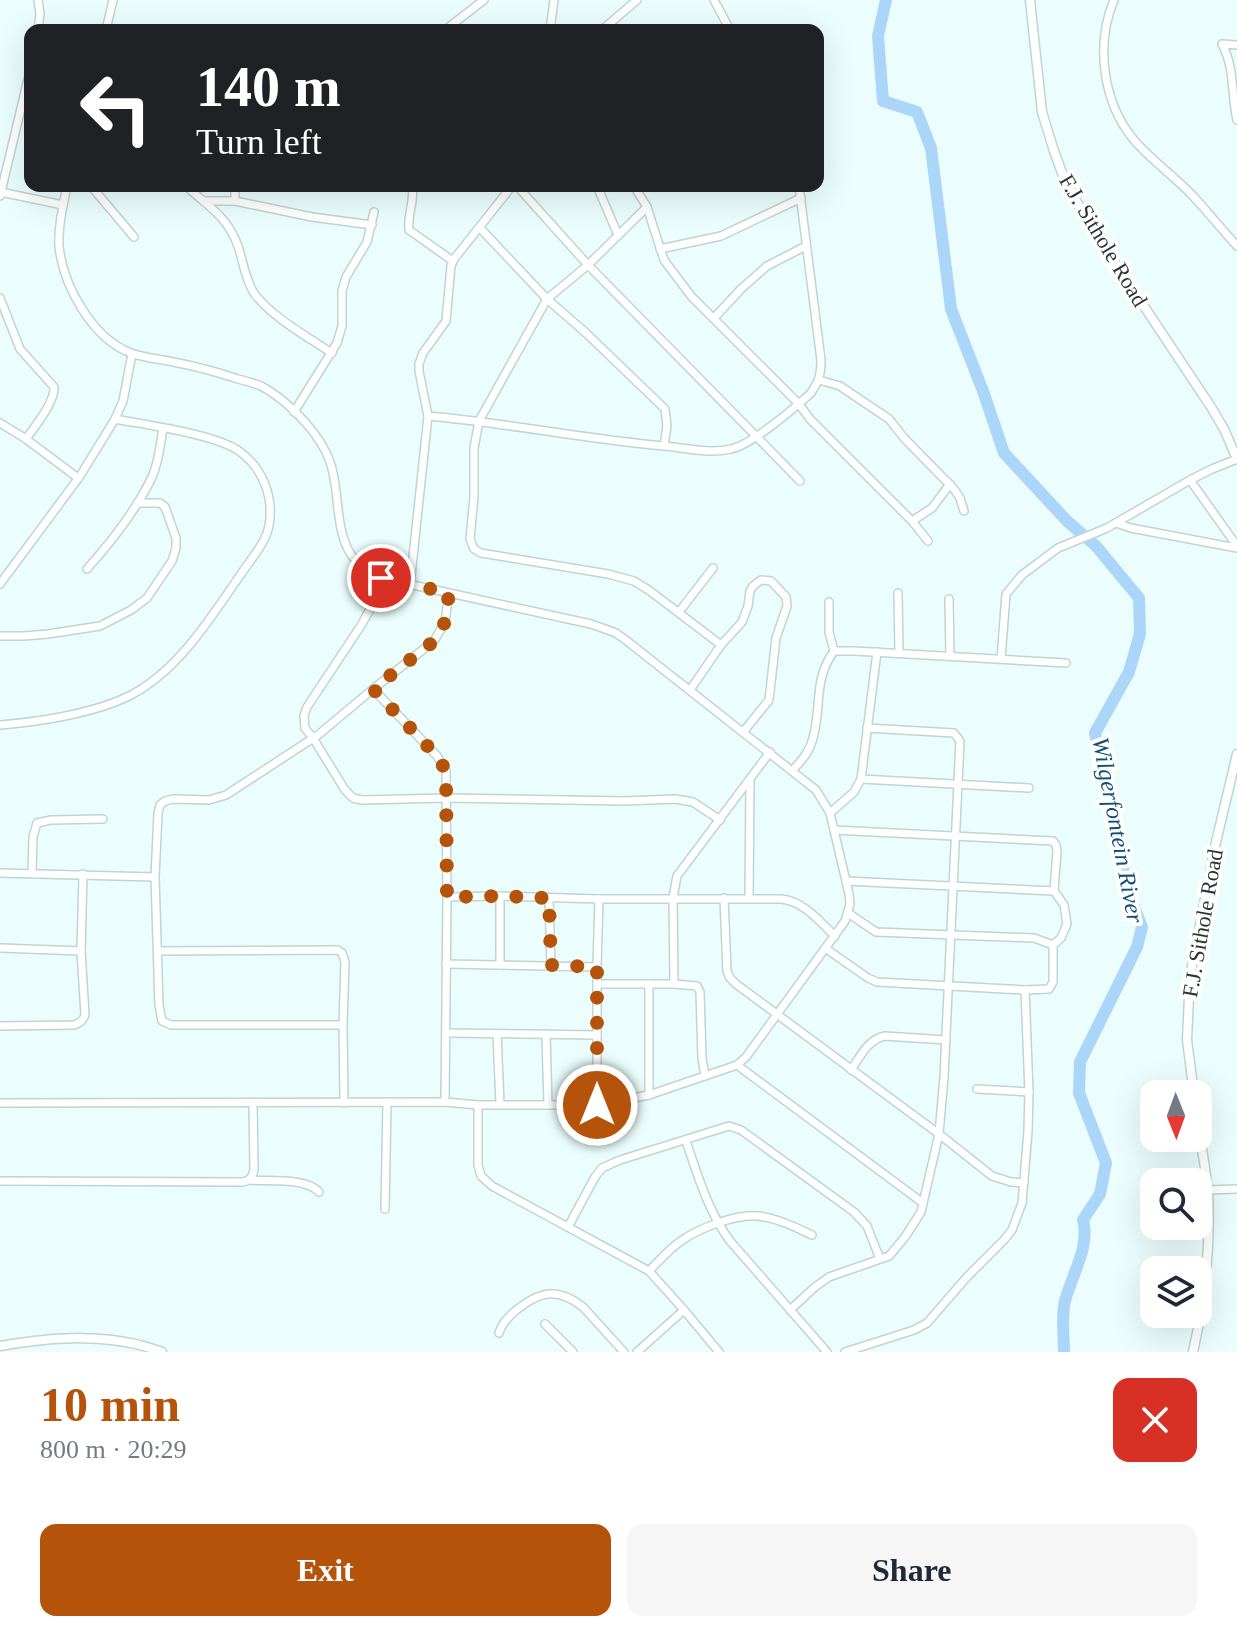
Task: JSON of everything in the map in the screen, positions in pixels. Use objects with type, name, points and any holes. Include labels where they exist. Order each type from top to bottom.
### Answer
[{"type":"street","points":[[38,0],[39,24]]},
{"type":"street","points":[[107,24],[113,0]]},
{"type":"street","points":[[453,24],[484,0]]},
{"type":"street","points":[[551,24],[554,0]]},
{"type":"street","points":[[609,24],[637,0]]},
{"type":"street","points":[[715,0],[727,24]]},
{"type":"street","name":"F.J. Sithole Road","points":[[1030,0],[1042,112],[1065,181],[1088,222],[1211,407],[1237,459]]},
{"type":"street","points":[[1114,0],[1104,42],[1105,72],[1109,93],[1119,117],[1134,140],[1193,196],[1237,246]]},
{"type":"street","points":[[1237,45],[1222,44],[1233,77],[1237,120]]},
{"type":"street","points":[[24,96],[0,194],[63,205]]},
{"type":"street","points":[[0,1103],[445,1102],[597,1105],[649,1095],[737,1065],[746,1057],[835,936],[850,904],[830,813],[816,790],[627,641],[604,628],[381,578],[357,562],[349,552],[343,535],[330,460],[303,419],[261,386],[200,367],[132,354],[110,341],[97,329],[76,299],[64,270],[59,248],[59,223],[66,192]]},
{"type":"street","points":[[96,192],[134,237]]},
{"type":"street","points":[[192,192],[226,222],[237,243],[254,293],[274,313],[332,353]]},
{"type":"street","points":[[235,192],[235,201]]},
{"type":"street","points":[[414,192],[409,230],[453,261]]},
{"type":"street","points":[[410,585],[428,416],[419,371],[420,359],[446,321],[453,261],[510,192]]},
{"type":"street","points":[[521,192],[800,481]]},
{"type":"street","points":[[600,192],[618,235]]},
{"type":"street","points":[[638,192],[647,207],[664,260],[676,278],[928,541]]},
{"type":"street","points":[[428,416],[617,442],[730,450],[739,447],[799,404],[819,380],[821,360],[800,192]]},
{"type":"street","points":[[660,249],[721,236],[801,198]]},
{"type":"street","points":[[203,202],[235,201],[326,220],[372,225]]},
{"type":"street","points":[[647,207],[588,265],[547,299],[479,421],[474,448],[470,539],[474,549],[481,553],[634,581],[721,645]]},
{"type":"street","points":[[294,412],[337,343],[342,326],[342,291],[346,277],[364,248],[374,212]]},
{"type":"street","points":[[480,228],[547,299],[665,409],[667,426],[664,446]]},
{"type":"street","points":[[714,318],[767,266],[806,246]]},
{"type":"street","points":[[0,298],[20,349],[55,391],[26,439]]},
{"type":"street","points":[[0,584],[78,478],[115,419],[123,401],[132,354]]},
{"type":"street","points":[[819,380],[840,386],[889,419],[950,484],[960,498],[964,511]]},
{"type":"street","points":[[0,725],[102,707],[142,688],[179,656],[210,617],[263,541],[268,528],[269,498],[265,484],[252,463],[238,450],[211,439],[115,419]]},
{"type":"street","points":[[0,423],[78,478]]},
{"type":"street","points":[[87,569],[125,524],[153,476],[163,429]]},
{"type":"street","points":[[1001,659],[1006,594],[1022,575],[1058,548],[1107,528],[1190,480],[1237,459]]},
{"type":"street","points":[[1190,480],[1237,547]]},
{"type":"street","points":[[912,521],[932,508],[950,484]]},
{"type":"street","points":[[0,636],[48,634],[100,626],[147,598],[172,561],[176,538],[165,507],[160,503],[137,503]]},
{"type":"street","points":[[1116,523],[1237,547]]},
{"type":"street","points":[[679,612],[713,568]]},
{"type":"street","points":[[386,579],[362,624],[307,707],[303,723],[349,795],[356,799],[675,799],[693,802],[720,820]]},
{"type":"street","points":[[690,690],[721,645],[742,622],[753,586],[761,580],[771,581],[786,597],[787,606],[776,638],[769,700],[744,731]]},
{"type":"street","points":[[343,1025],[177,1025],[162,1021],[159,1012],[155,877],[158,813],[165,801],[209,800],[226,795],[313,738],[434,641],[445,622],[449,593]]},
{"type":"street","points":[[898,593],[899,653]]},
{"type":"street","points":[[949,599],[950,656]]},
{"type":"street","points":[[793,770],[810,748],[820,678],[834,651],[829,632],[829,602]]},
{"type":"street","points":[[834,651],[1066,663]]},
{"type":"street","points":[[830,813],[854,792],[861,779],[877,652]]},
{"type":"street","points":[[373,689],[437,756],[446,771],[445,1102]]},
{"type":"street","points":[[790,1310],[829,1277],[889,1256],[896,1250],[921,1212],[939,1134],[959,738],[956,735],[867,728]]},
{"type":"street","points":[[674,984],[673,898],[677,876],[770,752]]},
{"type":"street","name":"F.J. Sithole Road","points":[[1192,1080],[1187,1040],[1190,976],[1237,754]]},
{"type":"street","points":[[749,898],[750,778]]},
{"type":"street","points":[[861,779],[1029,788]]},
{"type":"street","points":[[32,873],[33,837],[37,823],[103,819]]},
{"type":"street","points":[[834,830],[1053,841],[1057,851],[1054,891],[1064,905],[1067,924],[1061,938],[1053,945]]},
{"type":"street","points":[[0,873],[155,877]]},
{"type":"street","points":[[0,1026],[64,1025],[79,1023],[85,1015],[81,951],[83,874]]},
{"type":"street","points":[[846,881],[1054,891]]},
{"type":"street","points":[[500,896],[500,965]]},
{"type":"street","points":[[447,897],[781,899],[797,902],[835,936]]},
{"type":"street","points":[[549,898],[551,965]]},
{"type":"street","points":[[724,898],[725,953],[730,978],[992,1176],[1024,1183]]},
{"type":"street","points":[[597,1105],[599,899]]},
{"type":"street","points":[[848,913],[876,932],[1034,938],[1053,945]]},
{"type":"street","points":[[825,948],[874,981],[1025,990],[1052,987],[1053,945]]},
{"type":"street","points":[[0,948],[81,951]]},
{"type":"street","points":[[158,951],[338,950],[343,955],[346,971],[344,1103]]},
{"type":"street","points":[[446,964],[597,967]]},
{"type":"street","points":[[597,984],[697,986],[705,1076]]},
{"type":"street","points":[[649,984],[649,1095]]},
{"type":"street","points":[[851,1351],[927,1323],[1012,1230],[1022,1203],[1029,1092],[1025,990]]},
{"type":"street","points":[[446,1033],[597,1035]]},
{"type":"street","points":[[497,1034],[500,1104]]},
{"type":"street","points":[[546,1034],[548,1105]]},
{"type":"street","points":[[851,1070],[877,1038],[946,1040]]},
{"type":"street","points":[[737,1065],[923,1203]]},
{"type":"street","points":[[977,1089],[1029,1092]]},
{"type":"street","points":[[385,1209],[387,1102]]},
{"type":"street","points":[[249,1180],[254,1174],[253,1103]]},
{"type":"street","points":[[478,1105],[478,1165],[481,1176],[492,1186],[649,1271],[719,1352]]},
{"type":"street","points":[[568,1227],[602,1168],[729,1126],[741,1130],[854,1212],[867,1226],[880,1259]]},
{"type":"street","points":[[686,1141],[717,1223],[827,1352]]},
{"type":"street","points":[[0,1181],[249,1180],[304,1183],[319,1192]]},
{"type":"street","points":[[1212,1190],[1237,1189]]},
{"type":"street","points":[[649,1271],[683,1239],[717,1223],[742,1217],[779,1221],[812,1235]]},
{"type":"street","points":[[1193,1352],[1207,1278],[1207,1240]]},
{"type":"street","points":[[499,1333],[504,1321],[524,1303],[538,1295],[559,1294],[576,1302],[624,1352]]},
{"type":"street","points":[[637,1352],[684,1310]]},
{"type":"street","points":[[545,1324],[573,1352]]},
{"type":"street","points":[[0,1346],[103,1338],[145,1345],[162,1352]]},
{"type":"waterway","name":"Wilgerfontein River","points":[[886,0],[878,36],[883,101],[917,112],[931,148],[951,309],[1004,453],[1067,521],[1096,546],[1139,598],[1140,634],[1129,672],[1095,733],[1127,889],[1142,927],[1137,947],[1080,1062],[1079,1093],[1106,1163],[1100,1194],[1083,1220],[1082,1251],[1064,1307],[1064,1352]]},
{"type":"route","points":[[381,578],[449,593],[445,622],[434,641],[373,689],[437,756],[446,771],[447,897],[549,898],[551,965],[597,967],[597,1105]]}]
